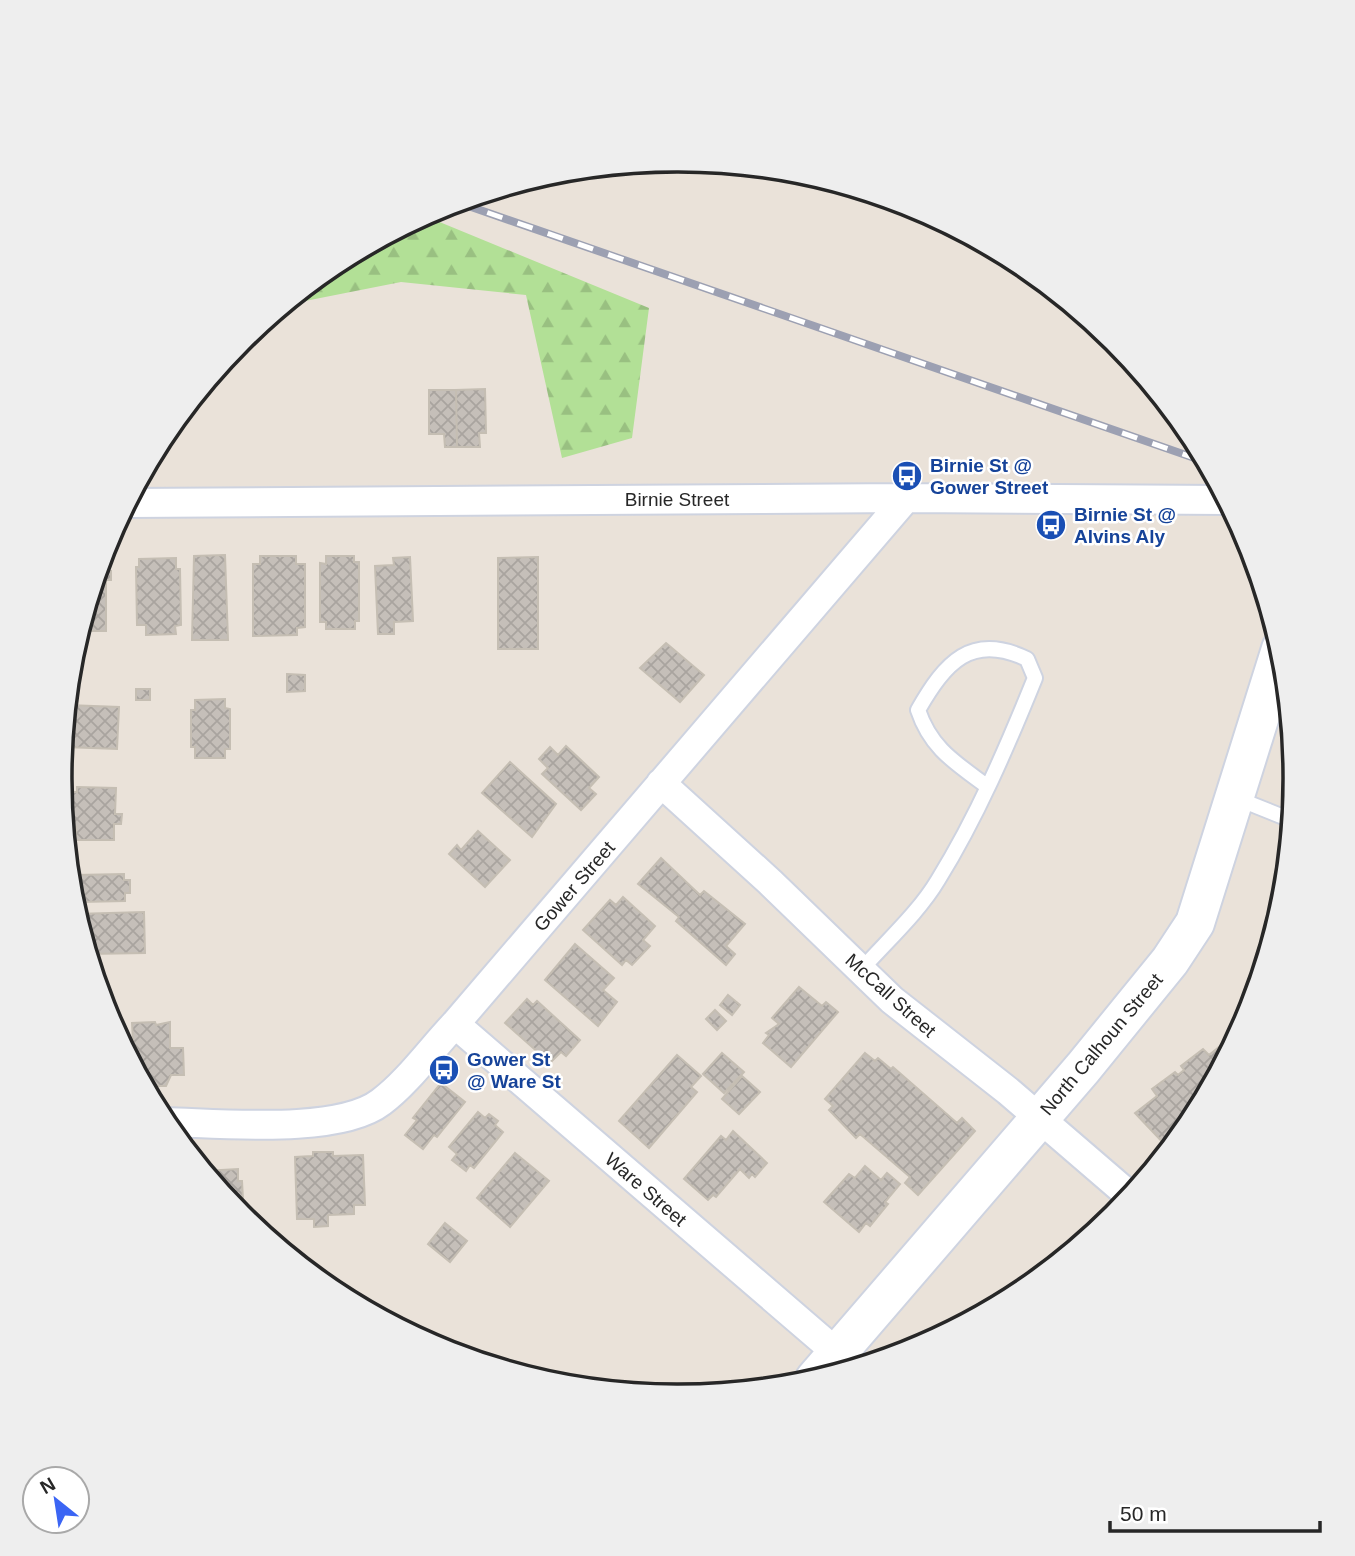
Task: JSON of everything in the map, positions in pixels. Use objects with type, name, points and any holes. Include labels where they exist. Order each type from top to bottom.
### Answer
[{"type":"street","name":"Birnie Street","points":[[138,503],[906,498],[1216,500]]},
{"type":"street","name":"Gower Street","points":[[179,1122],[330,1121],[360,1114],[381,1102],[455,1024],[906,498]]},
{"type":"street","name":"North Calhoun Street","points":[[833,1363],[1170,961],[1195,923],[1275,678]]},
{"type":"street","name":"McCall Street","points":[[661,783],[892,1000],[1122,1189]]},
{"type":"street","name":"Ware Street","points":[[455,1024],[832,1364]]},
{"type":"lane","points":[[862,969],[937,882],[988,787],[1035,678],[1027,659],[1004,648],[970,652],[938,675],[918,710],[926,733],[943,752],[988,787]]},
{"type":"lane","points":[[1235,797],[1282,816]]},
{"type":"green space","points":[[438,222],[649,308],[632,438],[562,458],[526,295],[401,282],[304,301],[375,253]]},
{"type":"building","points":[[485,389],[486,433],[479,433],[480,447],[457,447],[456,390]]},
{"type":"building","points":[[429,390],[456,390],[457,447],[445,447],[444,434],[429,434]]},
{"type":"building","points":[[225,555],[228,640],[192,640],[194,556]]},
{"type":"building","points":[[260,556],[296,556],[296,564],[305,564],[305,627],[297,628],[297,635],[253,636],[253,564],[260,564]]},
{"type":"building","points":[[326,556],[354,556],[354,562],[359,562],[359,621],[355,621],[355,629],[326,629],[326,622],[320,622],[320,563],[326,564]]},
{"type":"building","points":[[410,557],[413,621],[394,622],[394,634],[378,634],[375,566],[394,565],[393,558]]},
{"type":"building","points":[[538,557],[538,649],[498,649],[498,558]]},
{"type":"building","points":[[176,558],[176,569],[180,569],[181,625],[175,626],[176,634],[146,635],[146,625],[137,625],[136,567],[139,567],[139,559]]},
{"type":"building","points":[[109,571],[111,571],[111,580],[106,580],[106,631],[90,631],[104,583]]},
{"type":"building","points":[[666,643],[704,675],[680,702],[640,668]]},
{"type":"building","points":[[287,674],[305,675],[305,691],[287,692]]},
{"type":"building","points":[[136,689],[150,689],[150,700],[136,700]]},
{"type":"building","points":[[225,699],[225,708],[230,709],[230,749],[225,749],[225,758],[195,758],[195,747],[191,747],[191,710],[195,710],[195,700]]},
{"type":"building","points":[[76,705],[119,707],[117,749],[73,747]]},
{"type":"building","points":[[566,746],[599,777],[589,788],[596,794],[581,810],[542,774],[548,768],[539,759],[550,747],[558,755]]},
{"type":"building","points":[[510,762],[556,804],[532,837],[482,793]]},
{"type":"building","points":[[77,787],[116,788],[115,814],[122,814],[121,824],[114,824],[114,840],[76,840],[72,792],[77,792]]},
{"type":"building","points":[[478,831],[510,860],[485,887],[449,854],[457,845],[461,850]]},
{"type":"building","points":[[661,858],[700,895],[704,891],[745,924],[726,946],[735,954],[726,965],[676,921],[679,917],[638,884]]},
{"type":"building","points":[[124,874],[124,880],[130,880],[130,893],[125,893],[125,901],[84,902],[80,875]]},
{"type":"building","points":[[623,897],[655,926],[643,940],[650,946],[632,965],[626,960],[622,965],[583,930],[610,900],[616,905]]},
{"type":"building","points":[[144,912],[145,953],[98,954],[87,914]]},
{"type":"building","points":[[575,944],[614,978],[603,990],[617,1002],[598,1026],[545,980]]},
{"type":"building","points":[[799,987],[822,1006],[826,1002],[838,1012],[791,1067],[763,1043],[769,1035],[766,1033],[779,1024],[772,1018]]},
{"type":"building","points":[[728,995],[740,1005],[732,1015],[720,1005]]},
{"type":"building","points":[[527,999],[533,1005],[537,1001],[580,1040],[566,1056],[561,1052],[550,1063],[505,1023]]},
{"type":"building","points":[[715,1010],[726,1021],[717,1030],[706,1019]]},
{"type":"building","points":[[155,1022],[156,1025],[170,1022],[170,1048],[183,1048],[184,1075],[171,1075],[166,1086],[156,1086],[132,1041],[132,1023]]},
{"type":"building","points":[[1221,1045],[1202,1081],[1162,1142],[1135,1113],[1157,1096],[1152,1089],[1175,1072],[1178,1075],[1184,1070],[1181,1066],[1203,1049],[1209,1055]]},
{"type":"building","points":[[722,1053],[744,1072],[724,1093],[703,1074]]},
{"type":"building","points":[[865,1053],[875,1061],[878,1058],[891,1069],[893,1067],[957,1123],[962,1118],[975,1131],[918,1195],[905,1183],[910,1177],[860,1134],[856,1138],[829,1110],[833,1106],[825,1099]]},
{"type":"building","points":[[677,1055],[701,1076],[691,1087],[697,1092],[649,1148],[619,1121]]},
{"type":"building","points":[[742,1076],[760,1092],[739,1114],[722,1099]]},
{"type":"building","points":[[441,1083],[465,1102],[437,1137],[434,1135],[423,1149],[405,1135],[417,1120],[413,1118]]},
{"type":"building","points":[[478,1112],[485,1118],[489,1114],[498,1121],[495,1125],[503,1132],[474,1168],[470,1165],[466,1171],[452,1160],[457,1154],[449,1147]]},
{"type":"building","points":[[733,1131],[767,1163],[755,1177],[752,1174],[749,1178],[740,1169],[716,1197],[713,1195],[708,1200],[684,1179],[721,1136],[726,1140]]},
{"type":"building","points":[[313,1152],[333,1152],[333,1156],[363,1155],[365,1205],[354,1205],[354,1214],[328,1215],[328,1226],[314,1227],[314,1219],[297,1219],[295,1157],[313,1156]]},
{"type":"building","points":[[515,1153],[549,1181],[510,1227],[477,1198]]},
{"type":"building","points":[[865,1166],[881,1180],[887,1173],[900,1184],[870,1226],[866,1223],[859,1232],[824,1202],[849,1174],[855,1178]]},
{"type":"building","points":[[238,1169],[243,1200],[222,1177],[216,1170]]},
{"type":"building","points":[[445,1223],[467,1241],[450,1262],[428,1244]]},
{"type":"railway","points":[[473,208],[1191,457]]},
{"type":"place","name":"Birnie St @ Gower Street","points":[[907,476]]},
{"type":"place","name":"Birnie St @ Alvins Aly","points":[[1051,525]]},
{"type":"place","name":"Gower St @ Ware St","points":[[444,1070]]}]
